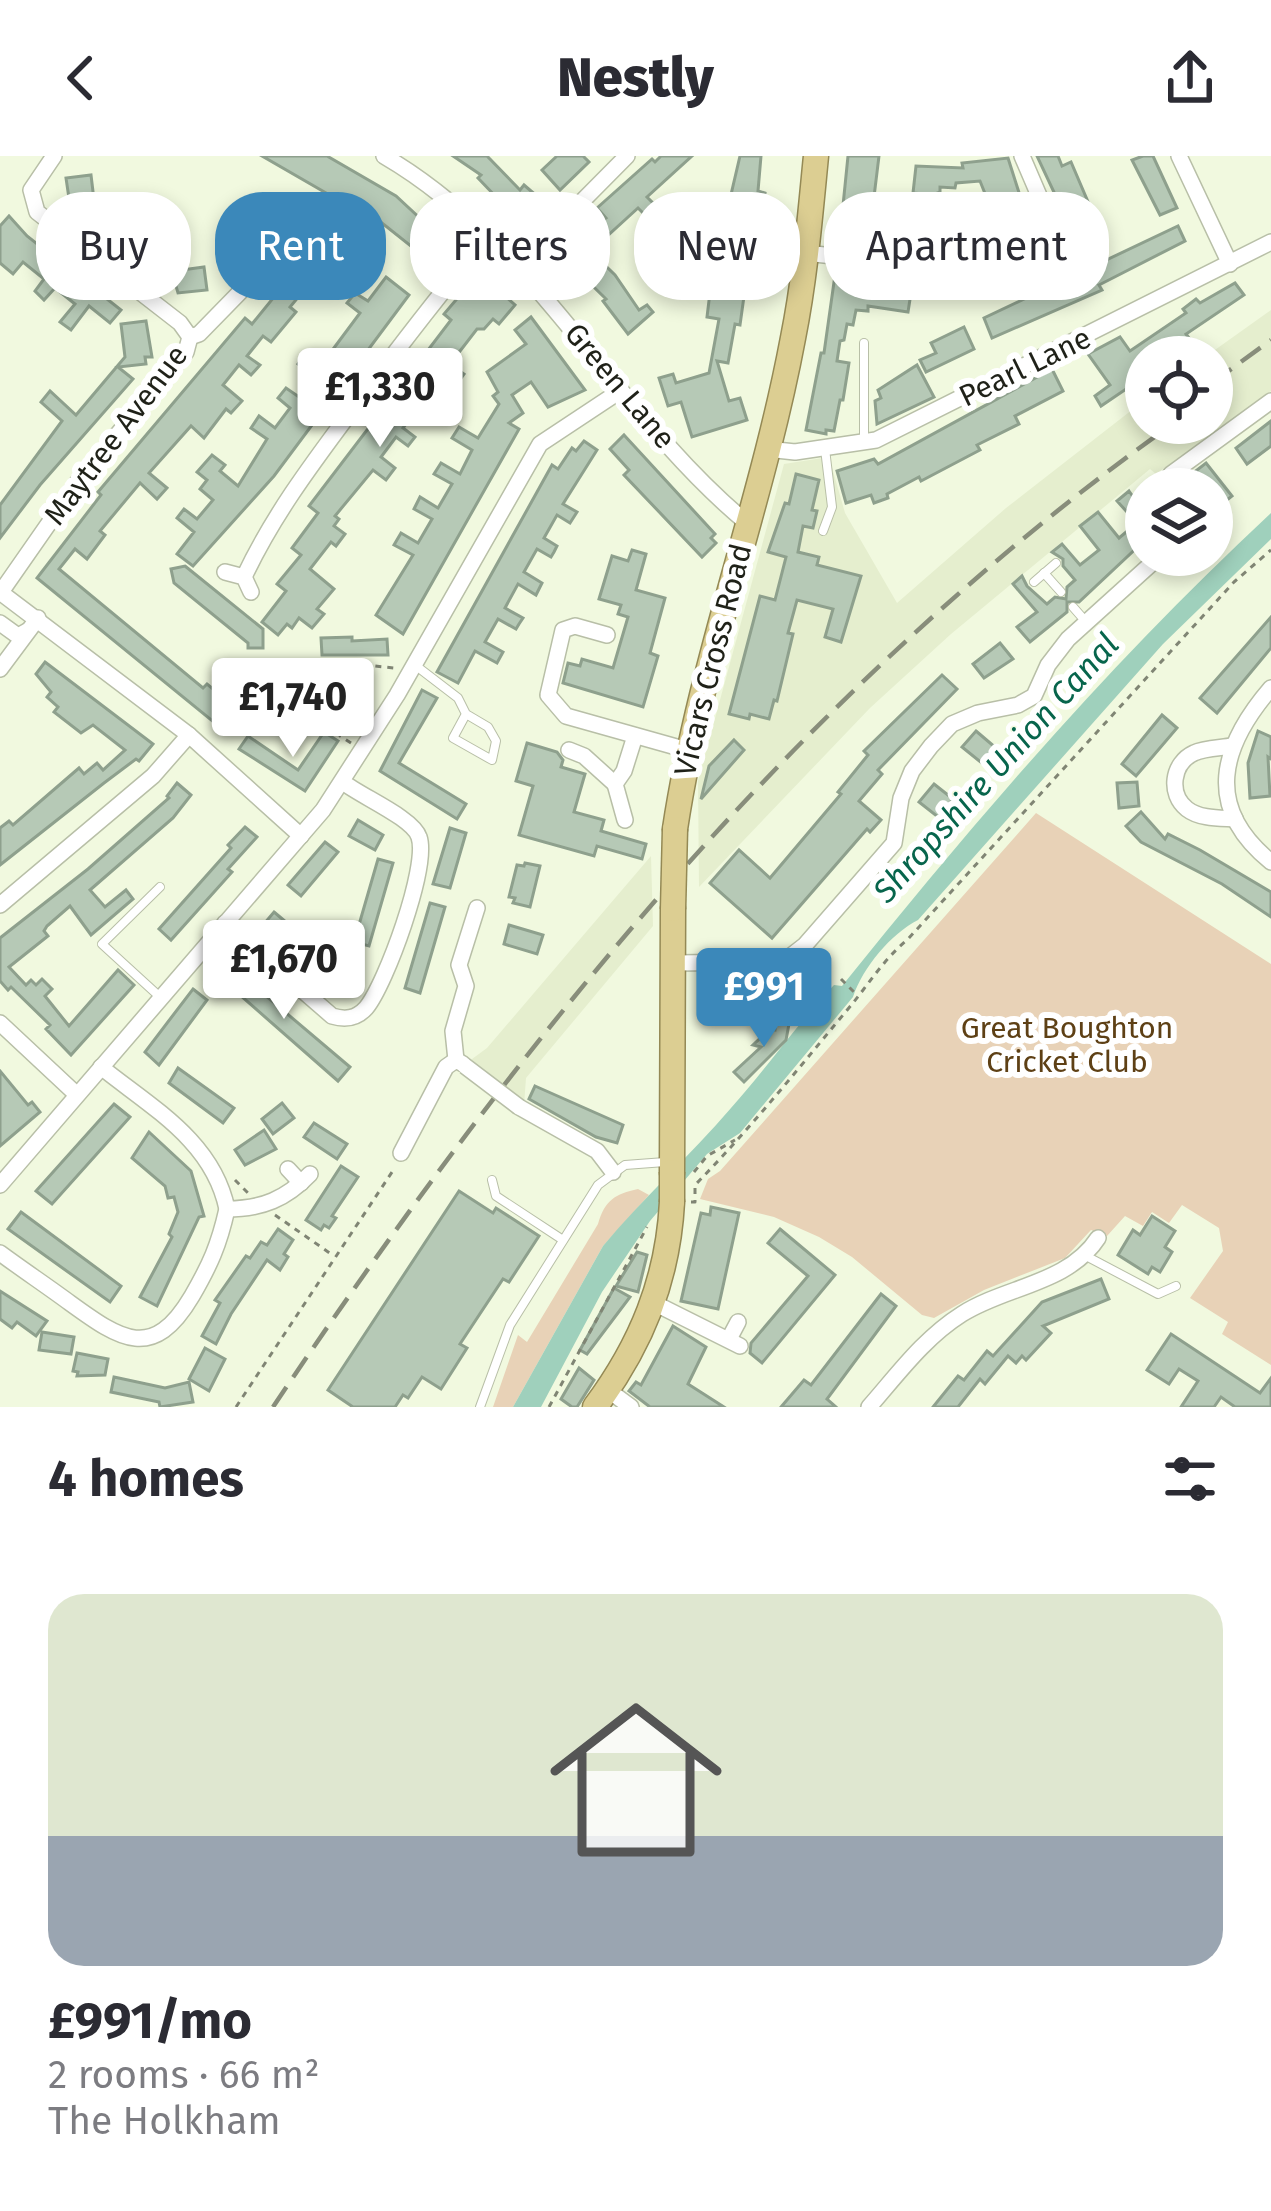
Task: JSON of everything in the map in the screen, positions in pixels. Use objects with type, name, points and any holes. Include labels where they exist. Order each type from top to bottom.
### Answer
[{"type":"highway","name":"Vicars Cross Road","points":[[601,1399],[628,1358],[654,1303],[666,1256],[680,1169],[675,829],[687,750],[794,338],[816,156]]},
{"type":"street","name":"Maytree Avenue","points":[[54,156],[31,190],[38,212],[180,323],[190,337]]},
{"type":"street","name":"Green Lane","points":[[384,156],[435,192]]},
{"type":"street","points":[[591,192],[627,156]]},
{"type":"street","points":[[1022,156],[1037,192]]},
{"type":"street","points":[[1179,156],[1230,264]]},
{"type":"street","name":"Pearl Lane","points":[[767,449],[795,452],[864,442],[914,422],[1271,242]]},
{"type":"street","points":[[805,253],[824,255]]},
{"type":"street","name":"Maytree Avenue","points":[[190,337],[200,334],[232,300]]},
{"type":"street","points":[[225,572],[247,584],[267,526],[435,300]]},
{"type":"street","name":"Green Lane","points":[[546,300],[620,391],[713,494],[747,523]]},
{"type":"street","name":"Maytree Avenue","points":[[0,592],[77,483],[186,352],[190,337]]},
{"type":"street","points":[[0,1185],[343,782],[540,444],[620,391]]},
{"type":"street","points":[[1179,468],[1271,401]]},
{"type":"street","points":[[675,963],[772,962],[787,959],[806,945],[894,843],[901,798],[912,770],[931,746],[952,724],[1034,696],[1048,665],[1068,639],[1138,576]]},
{"type":"street","points":[[0,592],[25,633]]},
{"type":"street","points":[[0,622],[189,735],[301,836]]},
{"type":"street","points":[[607,635],[575,626],[563,630],[548,695],[566,716],[687,750]]},
{"type":"street","points":[[0,669],[25,633]]},
{"type":"street","points":[[1271,688],[1249,713],[1232,746],[1225,794],[1234,819],[1271,862]]},
{"type":"street","points":[[0,905],[153,776],[189,735]]},
{"type":"street","points":[[615,784],[635,736]]},
{"type":"street","points":[[1232,746],[1195,752],[1180,763],[1174,779],[1176,795],[1188,810],[1234,819]]},
{"type":"street","points":[[569,750],[594,764],[615,784],[625,820]]},
{"type":"street","points":[[225,923],[332,1016],[348,1018],[365,1008],[395,946],[415,882],[420,840],[412,826],[343,782]]},
{"type":"street","points":[[477,908],[459,965],[466,986],[453,1031],[460,1063],[519,1108],[597,1151],[613,1172]]},
{"type":"street","points":[[772,962],[792,1003]]},
{"type":"street","points":[[0,1023],[76,1094]]},
{"type":"street","points":[[400,1153],[446,1067],[460,1063]]},
{"type":"street","points":[[0,1253],[108,1330],[129,1339],[148,1339],[167,1330],[180,1317],[217,1254],[227,1209],[222,1184],[201,1148],[101,1066]]},
{"type":"street","points":[[227,1209],[267,1205],[306,1179],[288,1169]]},
{"type":"street","points":[[869,1407],[917,1350],[958,1316],[1072,1267],[1099,1238]]},
{"type":"street","points":[[654,1303],[734,1342],[738,1322]]},
{"type":"street","points":[[601,1399],[631,1407]]},
{"type":"lane","points":[[864,343],[864,442]]},
{"type":"lane","points":[[823,532],[832,507],[825,449]]},
{"type":"lane","points":[[1034,582],[1056,563]]},
{"type":"lane","points":[[1044,573],[1061,592]]},
{"type":"lane","points":[[1073,607],[1087,623]]},
{"type":"lane","points":[[410,670],[458,698],[466,714],[488,727],[496,741],[492,760],[453,739],[466,714]]},
{"type":"lane","points":[[160,887],[103,944],[160,997]]},
{"type":"lane","points":[[480,1407],[510,1325],[598,1185],[629,1165],[680,1169]]},
{"type":"lane","points":[[493,1180],[496,1196],[563,1240]]},
{"type":"lane","points":[[1086,1256],[1158,1294],[1176,1286]]},
{"type":"path","points":[[672,1203],[695,1202],[695,1185],[742,1137],[858,997],[883,959],[908,939],[1234,582],[1271,550]]},
{"type":"path","points":[[363,750],[340,736],[337,668],[355,664],[410,670]]},
{"type":"path","points":[[842,979],[858,997]]},
{"type":"path","points":[[680,1169],[742,1137]]},
{"type":"path","points":[[236,1407],[388,1180],[400,1153]]},
{"type":"path","points":[[549,1407],[647,1227]]},
{"type":"shaded area","points":[[1271,310],[1271,391],[1233,418],[1233,337]]},
{"type":"shaded area","points":[[1125,415],[1125,444],[1198,444],[1164,468],[1125,468],[1125,490],[870,708],[699,887],[698,781],[784,464],[829,457],[845,513],[897,603],[1006,508]]},
{"type":"shaded area","points":[[1271,513],[1271,539],[1233,576],[1233,549]]},
{"type":"shaded area","points":[[1205,576],[1233,576],[1163,644],[918,920],[879,952],[853,997],[740,1133],[707,1154],[650,1221],[602,1292],[541,1407],[513,1407],[603,1246],[715,1126],[834,985],[842,986],[943,862]]},
{"type":"shaded area","points":[[651,856],[653,926],[526,1078],[524,1105],[468,1062],[487,1048]]},
{"type":"green space","name":"Great Boughton Cricket Club","points":[[1036,813],[1271,964],[1271,1365],[1222,1334],[1228,1322],[1190,1298],[1223,1251],[1219,1228],[1182,1205],[1169,1223],[1152,1212],[1143,1226],[1125,1216],[1107,1236],[1091,1230],[1065,1258],[984,1290],[934,1318],[922,1315],[852,1257],[819,1237],[774,1217],[700,1199],[708,1179]]},
{"type":"green space","points":[[638,1189],[649,1195],[603,1246],[513,1407],[493,1407],[518,1335],[527,1342],[608,1204]]},
{"type":"building","points":[[262,156],[327,156],[396,196],[410,209],[410,245],[386,226],[386,192],[324,192]]},
{"type":"building","points":[[453,156],[487,156],[520,190],[524,185],[532,192],[491,192],[478,178],[481,175]]},
{"type":"building","points":[[557,156],[583,156],[589,162],[560,190],[542,170]]},
{"type":"building","points":[[661,156],[692,156],[652,192],[634,192],[634,212],[610,233],[610,196],[652,159],[655,162]]},
{"type":"building","points":[[740,156],[761,156],[762,192],[732,192]]},
{"type":"building","points":[[848,156],[879,156],[875,192],[844,192]]},
{"type":"building","points":[[1037,156],[1058,156],[1062,166],[1071,162],[1084,192],[1054,192]]},
{"type":"building","points":[[1153,156],[1177,208],[1160,215],[1132,160]]},
{"type":"building","points":[[1008,158],[1019,192],[984,192],[980,181],[940,187],[940,192],[913,192],[916,166],[963,168],[962,163]]},
{"type":"building","points":[[91,175],[93,192],[68,192],[66,178]]},
{"type":"building","points":[[9,216],[36,243],[36,273],[23,262],[13,274],[0,263],[0,226]]},
{"type":"building","points":[[1178,226],[1185,241],[1109,280],[1109,259]]},
{"type":"building","points":[[204,267],[207,290],[191,292],[191,269]]},
{"type":"building","points":[[610,270],[639,310],[647,305],[653,312],[628,334],[603,301],[610,300]]},
{"type":"building","points":[[386,277],[409,295],[274,476],[193,566],[177,554],[194,532],[177,518],[184,509],[197,519],[213,500],[200,489],[207,480],[197,472],[212,455],[225,465],[220,471],[238,486],[267,439],[251,428],[259,416],[275,428],[290,408],[278,398],[286,388],[299,397],[314,377],[298,364],[307,352],[322,364],[360,313],[347,303],[386,300]]},
{"type":"building","points":[[1235,283],[1244,295],[1187,336],[1152,336],[1186,313],[1183,309],[1196,299],[1200,303]]},
{"type":"building","points":[[70,300],[108,300],[121,310],[110,323],[89,306],[71,330],[60,322],[75,304]]},
{"type":"building","points":[[272,300],[296,300],[290,307],[296,312],[271,342],[263,336],[247,356],[260,365],[251,375],[239,365],[223,385],[242,401],[231,413],[226,409],[204,438],[191,426],[149,473],[167,488],[157,499],[140,483],[100,531],[105,535],[87,559],[75,549],[59,569],[203,688],[207,684],[218,693],[214,698],[233,713],[221,728],[37,578],[101,495],[98,492],[245,318],[252,324]]},
{"type":"building","points":[[456,300],[509,300],[515,305],[499,324],[493,319],[484,329],[477,329],[450,364],[464,374],[456,385],[442,374],[403,428],[415,437],[408,446],[396,437],[381,457],[395,468],[386,480],[373,470],[335,516],[339,519],[334,526],[345,534],[336,546],[331,542],[310,569],[334,589],[317,609],[324,614],[312,628],[299,618],[278,635],[262,622],[286,591],[277,584],[301,555],[292,548],[318,513],[309,506],[451,320],[444,314]]},
{"type":"building","points":[[709,300],[743,300],[728,363],[717,361],[729,401],[740,398],[747,420],[692,437],[681,402],[668,406],[659,378],[673,374],[676,383],[709,373],[719,319],[707,317]]},
{"type":"building","points":[[831,300],[910,300],[908,312],[868,306],[868,311],[856,310],[853,325],[847,324],[837,361],[849,363],[843,400],[834,431],[826,430],[826,434],[806,430]]},
{"type":"building","points":[[1022,300],[1079,300],[992,338],[984,318]]},
{"type":"building","points":[[531,317],[585,390],[548,407],[531,382],[512,395],[523,413],[509,423],[519,429],[403,634],[376,615],[413,555],[394,545],[401,533],[418,543],[432,519],[414,509],[420,497],[438,508],[452,484],[434,474],[441,463],[460,474],[472,450],[452,438],[459,427],[478,438],[499,404],[487,372],[526,344],[515,330]]},
{"type":"building","points":[[146,321],[152,357],[145,357],[146,364],[118,367],[133,379],[0,538],[0,505],[62,421],[41,402],[50,391],[76,415],[125,357],[121,324]]},
{"type":"building","points":[[964,327],[974,349],[926,372],[920,360],[936,353],[931,343]]},
{"type":"building","points":[[1120,337],[1125,344],[1125,390],[1101,406],[1095,396],[1110,385],[1088,354]]},
{"type":"building","points":[[917,365],[934,397],[877,424],[878,390]]},
{"type":"building","points":[[1052,369],[1063,391],[1015,416],[1019,424],[977,445],[980,450],[921,481],[919,477],[887,494],[888,498],[874,503],[871,495],[846,503],[837,471],[874,459],[878,464]]},
{"type":"building","points":[[1271,421],[1271,446],[1247,464],[1236,448]]},
{"type":"building","points":[[624,435],[715,534],[711,538],[716,543],[702,557],[624,475],[629,470],[610,449]]},
{"type":"building","points":[[584,441],[597,450],[563,504],[577,512],[570,523],[557,515],[544,538],[557,546],[554,552],[551,557],[537,549],[524,572],[542,583],[536,595],[518,584],[505,608],[523,618],[516,629],[498,619],[485,642],[503,652],[497,663],[475,651],[458,683],[437,672],[552,465],[558,469],[572,448],[576,451]]},
{"type":"building","points":[[796,474],[819,480],[813,528],[803,526],[798,552],[819,557],[817,565],[861,576],[841,642],[825,637],[833,609],[797,600],[777,701],[769,719],[750,714],[749,719],[729,714],[760,596],[775,600],[786,557],[768,552]]},
{"type":"building","points":[[1098,512],[1119,538],[1125,533],[1125,559],[1079,602],[1067,602],[1067,612],[1030,642],[1017,627],[1037,612],[1013,584],[1022,576],[1047,604],[1055,597],[1066,599],[1067,587],[1075,580],[1063,559],[1052,552],[1062,544],[1080,565],[1099,550],[1080,526]]},
{"type":"building","points":[[632,550],[646,554],[636,590],[665,598],[650,653],[658,656],[643,707],[563,683],[568,663],[580,666],[582,659],[613,668],[628,617],[618,614],[621,605],[599,599],[612,556],[628,561]]},
{"type":"building","points":[[185,566],[263,629],[263,648],[248,648],[248,643],[174,583],[171,569]]},
{"type":"building","points":[[1271,617],[1271,648],[1217,713],[1200,698]]},
{"type":"building","points":[[352,637],[352,641],[387,639],[388,655],[322,655],[321,638]]},
{"type":"building","points":[[1000,643],[1013,659],[984,678],[973,664]]},
{"type":"building","points":[[45,662],[153,744],[139,761],[0,865],[0,828],[9,821],[13,825],[79,768],[84,774],[97,763],[103,770],[125,750],[93,725],[81,733],[54,712],[58,707],[47,697],[51,692],[36,674]]},
{"type":"building","points":[[321,662],[324,722],[310,723],[307,663]]},
{"type":"building","points":[[942,675],[957,689],[878,770],[882,774],[859,801],[881,820],[870,832],[867,829],[772,938],[710,883],[739,850],[770,878],[841,794],[838,792],[868,755],[864,751]]},
{"type":"building","points":[[422,690],[437,698],[399,763],[466,804],[457,819],[380,771]]},
{"type":"building","points":[[1162,715],[1177,728],[1136,776],[1122,764]]},
{"type":"building","points":[[976,731],[996,748],[983,764],[962,747]]},
{"type":"building","points":[[1258,731],[1271,737],[1270,796],[1250,798],[1248,763]]},
{"type":"building","points":[[324,732],[338,741],[305,791],[239,749],[248,736],[298,770]]},
{"type":"building","points":[[734,740],[744,750],[701,799],[709,766]]},
{"type":"building","points":[[527,743],[557,752],[563,760],[561,767],[585,774],[574,812],[604,820],[601,831],[646,844],[642,859],[597,846],[594,856],[519,835],[533,786],[516,781]]},
{"type":"building","points":[[1137,782],[1139,806],[1119,808],[1117,783]]},
{"type":"building","points":[[177,783],[191,795],[173,818],[90,890],[105,907],[126,890],[133,899],[91,935],[70,906],[47,926],[48,936],[9,967],[26,985],[42,979],[52,989],[45,996],[69,1026],[118,970],[134,985],[71,1055],[46,1029],[50,1025],[0,981],[0,938],[88,869],[169,798]]},
{"type":"building","points":[[934,784],[953,799],[938,817],[919,802]]},
{"type":"building","points":[[1141,812],[1165,839],[1168,834],[1200,850],[1271,892],[1271,917],[1222,884],[1141,842],[1126,826]]},
{"type":"building","points":[[358,820],[383,835],[375,850],[349,836]]},
{"type":"building","points":[[245,827],[257,837],[171,940],[159,929]]},
{"type":"building","points":[[450,828],[466,833],[450,888],[433,884]]},
{"type":"building","points":[[325,842],[338,852],[301,896],[288,885]]},
{"type":"building","points":[[378,859],[393,863],[369,946],[354,942]]},
{"type":"building","points":[[517,865],[540,866],[530,907],[513,903],[515,898],[509,897]]},
{"type":"building","points":[[430,903],[445,907],[420,993],[405,988]]},
{"type":"building","points":[[274,912],[318,949],[307,963],[263,925]]},
{"type":"building","points":[[509,925],[543,935],[537,954],[504,944]]},
{"type":"building","points":[[347,951],[359,962],[337,988],[325,978]]},
{"type":"building","points":[[226,962],[350,1067],[338,1081],[216,974]]},
{"type":"building","points":[[193,989],[207,1000],[159,1065],[145,1052]]},
{"type":"building","points":[[776,1022],[789,1024],[786,1040],[744,1082],[734,1072],[761,1047],[753,1045],[770,1029],[775,1030]]},
{"type":"building","points":[[178,1068],[234,1108],[223,1123],[169,1083]]},
{"type":"building","points":[[0,1071],[28,1105],[32,1102],[40,1112],[0,1146]]},
{"type":"building","points":[[535,1086],[623,1125],[617,1143],[596,1137],[529,1099]]},
{"type":"building","points":[[282,1103],[294,1118],[273,1134],[262,1119]]},
{"type":"building","points":[[114,1104],[130,1117],[52,1204],[36,1191]]},
{"type":"building","points":[[314,1123],[347,1144],[337,1159],[304,1137]]},
{"type":"building","points":[[264,1130],[276,1149],[245,1165],[235,1150]]},
{"type":"building","points":[[149,1132],[191,1171],[204,1216],[199,1217],[157,1306],[140,1297],[172,1237],[169,1234],[178,1212],[165,1186],[132,1158]]},
{"type":"building","points":[[341,1166],[358,1177],[332,1216],[336,1218],[321,1230],[306,1220]]},
{"type":"building","points":[[459,1191],[539,1236],[509,1282],[503,1279],[460,1344],[467,1348],[441,1389],[422,1377],[408,1398],[403,1395],[395,1407],[353,1407],[328,1390]]},
{"type":"building","points":[[711,1207],[739,1213],[718,1309],[681,1301],[701,1213],[710,1215]]},
{"type":"building","points":[[21,1212],[121,1286],[110,1302],[8,1229]]},
{"type":"building","points":[[1152,1216],[1175,1231],[1165,1247],[1172,1252],[1160,1272],[1152,1267],[1148,1274],[1118,1255],[1133,1230],[1140,1235]]},
{"type":"building","points":[[278,1229],[293,1240],[280,1270],[267,1260],[216,1344],[202,1336],[220,1303],[215,1300],[246,1256],[250,1258],[261,1242],[267,1245]]},
{"type":"building","points":[[780,1229],[835,1275],[762,1363],[750,1353],[751,1343],[808,1276],[768,1243]]},
{"type":"building","points":[[637,1252],[647,1255],[638,1292],[616,1286]]},
{"type":"building","points":[[1101,1279],[1109,1299],[1043,1326],[1051,1333],[1026,1360],[1022,1356],[1016,1363],[1008,1356],[985,1384],[980,1379],[958,1407],[933,1407],[958,1376],[964,1380],[987,1351],[993,1356],[1042,1302]]},
{"type":"building","points":[[614,1288],[630,1297],[587,1354],[580,1350]]},
{"type":"building","points":[[0,1291],[47,1321],[36,1336],[17,1322],[12,1328],[0,1319]]},
{"type":"building","points":[[881,1294],[896,1306],[827,1399],[836,1407],[781,1407],[804,1380],[811,1385]]},
{"type":"building","points":[[673,1326],[706,1347],[688,1384],[724,1407],[650,1407],[629,1391],[636,1382],[641,1385]]},
{"type":"building","points":[[42,1332],[74,1337],[71,1354],[39,1350]]},
{"type":"building","points":[[1171,1334],[1260,1393],[1271,1378],[1271,1407],[1235,1407],[1221,1397],[1214,1407],[1181,1407],[1198,1381],[1179,1369],[1169,1384],[1147,1370]]},
{"type":"building","points":[[205,1348],[225,1359],[209,1391],[189,1379]]},
{"type":"building","points":[[77,1353],[108,1359],[105,1375],[77,1376],[73,1371]]},
{"type":"building","points":[[579,1368],[594,1380],[577,1407],[572,1407],[561,1399]]},
{"type":"building","points":[[114,1377],[165,1388],[189,1382],[193,1402],[160,1407],[159,1402],[111,1392]]},
{"type":"railway","points":[[1233,368],[1271,340]]},
{"type":"railway","points":[[273,1407],[467,1133],[570,1001],[679,874],[793,751],[913,635],[1040,525],[1146,444]]},
{"type":"water label","name":"Shropshire Union Canal","points":[[996,768]]}]
